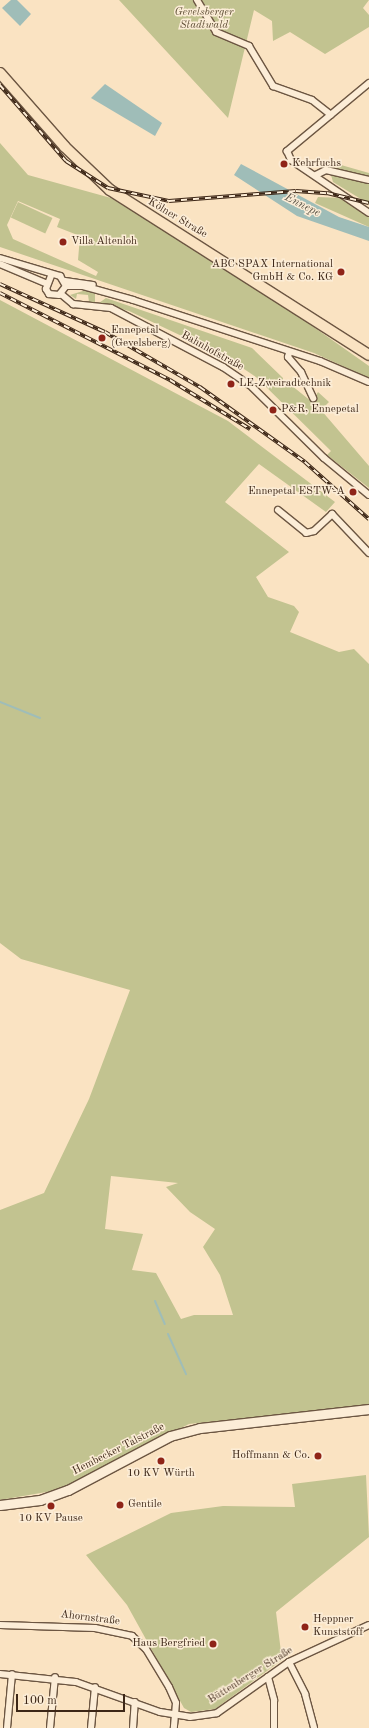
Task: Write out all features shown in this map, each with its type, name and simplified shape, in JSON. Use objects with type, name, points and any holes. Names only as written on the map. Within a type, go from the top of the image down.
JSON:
[{"type":"main road","name":"Kölner Straße","points":[[0,73],[60,142],[110,190],[369,355]]},
{"type":"street","points":[[197,0],[216,32],[249,46],[273,86],[312,100],[332,115]]},
{"type":"street","points":[[369,83],[332,115],[288,148],[291,160],[316,175],[369,213]]},
{"type":"street","points":[[316,175],[326,170],[369,180]]},
{"type":"street","name":"Bahnhofstraße","points":[[0,258],[51,276],[60,276],[65,284],[83,286],[116,295],[289,353],[339,368],[369,382]]},
{"type":"street","name":"Bahnhofstraße","points":[[0,264],[45,283],[49,294],[61,294],[73,304],[111,308],[223,367],[250,385],[324,458],[369,495]]},
{"type":"street","points":[[45,283],[51,276]]},
{"type":"street","points":[[61,294],[65,284]]},
{"type":"street","points":[[289,353],[288,357],[301,372],[313,398]]},
{"type":"street","points":[[278,510],[306,533],[314,531],[332,514],[369,553]]},
{"type":"street","name":"Hembecker Talstraße","points":[[0,1505],[40,1500],[68,1490],[170,1436],[200,1428],[369,1409]]},
{"type":"street","name":"Ahornstraße","points":[[0,1625],[95,1628],[132,1636],[146,1649],[169,1687],[176,1703],[175,1715]]},
{"type":"street","name":"Büttenberger Straße","points":[[0,1674],[55,1677],[95,1687],[175,1715],[217,1713],[289,1662],[369,1625]]},
{"type":"street","points":[[289,1662],[305,1694],[314,1728]]},
{"type":"street","points":[[7,1728],[12,1674]]},
{"type":"street","points":[[50,1728],[55,1677]]},
{"type":"street","points":[[268,1677],[274,1700],[274,1728]]},
{"type":"street","points":[[91,1728],[95,1687]]},
{"type":"street","points":[[133,1728],[136,1702]]},
{"type":"street","points":[[174,1728],[175,1715]]},
{"type":"green space","name":"Gevelsberger Stadtwald","points":[[119,0],[369,0],[363,8],[369,15],[369,27],[325,54],[290,32],[273,41],[272,21],[254,10],[228,118]]},
{"type":"green space","points":[[0,143],[28,175],[111,198],[264,292],[369,366],[369,378],[314,353],[0,247]],"holes":[[[18,201],[60,219],[57,227],[80,236],[78,260],[98,272],[96,276],[13,239],[7,225]]]},
{"type":"green space","points":[[327,161],[369,173],[369,204],[333,182]]},
{"type":"green space","points":[[318,197],[343,198],[369,217],[369,227],[315,203]]},
{"type":"green space","points":[[18,202],[52,218],[45,233],[11,217]]},
{"type":"green space","points":[[86,290],[95,294],[95,302],[89,302],[88,295],[77,294],[76,299],[70,295]]},
{"type":"green space","points":[[106,298],[252,348],[283,378],[283,383],[286,381],[312,402],[318,392],[329,402],[321,410],[369,466],[369,488],[327,455],[331,451],[256,377],[226,357],[129,311],[99,303]]},
{"type":"green space","points":[[0,300],[228,421],[335,502],[326,512],[259,464],[225,502],[289,552],[256,577],[268,597],[294,606],[299,612],[290,632],[339,652],[354,649],[369,664],[369,1405],[189,1424],[58,1490],[0,1500],[0,1210],[44,1193],[89,1099],[130,990],[21,959],[0,943]],"holes":[[[111,1176],[178,1183],[166,1187],[190,1212],[215,1229],[203,1247],[220,1275],[233,1315],[194,1315],[181,1319],[156,1273],[132,1270],[143,1234],[105,1229]]]},
{"type":"green space","points":[[366,1475],[369,1537],[276,1612],[282,1660],[215,1709],[191,1712],[184,1708],[127,1605],[86,1555],[171,1513],[223,1506],[295,1507],[292,1484]]},
{"type":"water","points":[[11,0],[17,0],[31,14],[20,26],[2,8]]},
{"type":"water","points":[[105,84],[162,123],[155,136],[91,98]]},
{"type":"water","name":"Ennepe","points":[[241,164],[339,217],[369,227],[369,241],[297,216],[234,175]]},
{"type":"waterway","points":[[0,702],[40,718]]},
{"type":"waterway","points":[[155,1301],[165,1324]]},
{"type":"waterway","points":[[168,1334],[186,1374]]},
{"type":"railway","points":[[0,85],[66,161],[108,188],[169,201],[296,191],[327,193],[369,203]]},
{"type":"railway","points":[[0,284],[105,332],[200,387],[305,462],[369,519]]},
{"type":"railway","points":[[0,293],[170,380],[250,429]]},
{"type":"place","name":"Kehrfuchs","points":[[284,164]]},
{"type":"place","name":"Villa Altenloh","points":[[63,242]]},
{"type":"place","name":"ABC SPAX International GmbH & Co. KG","points":[[341,272]]},
{"type":"place","name":"Ennepetal (Gevelsberg)","points":[[102,338]]},
{"type":"place","name":"LE-Zweiradtechnik","points":[[231,384]]},
{"type":"place","name":"P&R, Ennepetal","points":[[273,410]]},
{"type":"place","name":"Ennepetal ESTW-A","points":[[353,492]]},
{"type":"place","name":"Hoffmann & Co.","points":[[318,1456]]},
{"type":"place","name":"10 KV Würth","points":[[161,1461]]},
{"type":"place","name":"Gentile","points":[[120,1505]]},
{"type":"place","name":"10 KV Pause","points":[[51,1506]]},
{"type":"place","name":"Heppner Kunststoff","points":[[305,1627]]},
{"type":"place","name":"Haus Bergfried","points":[[213,1644]]}]
